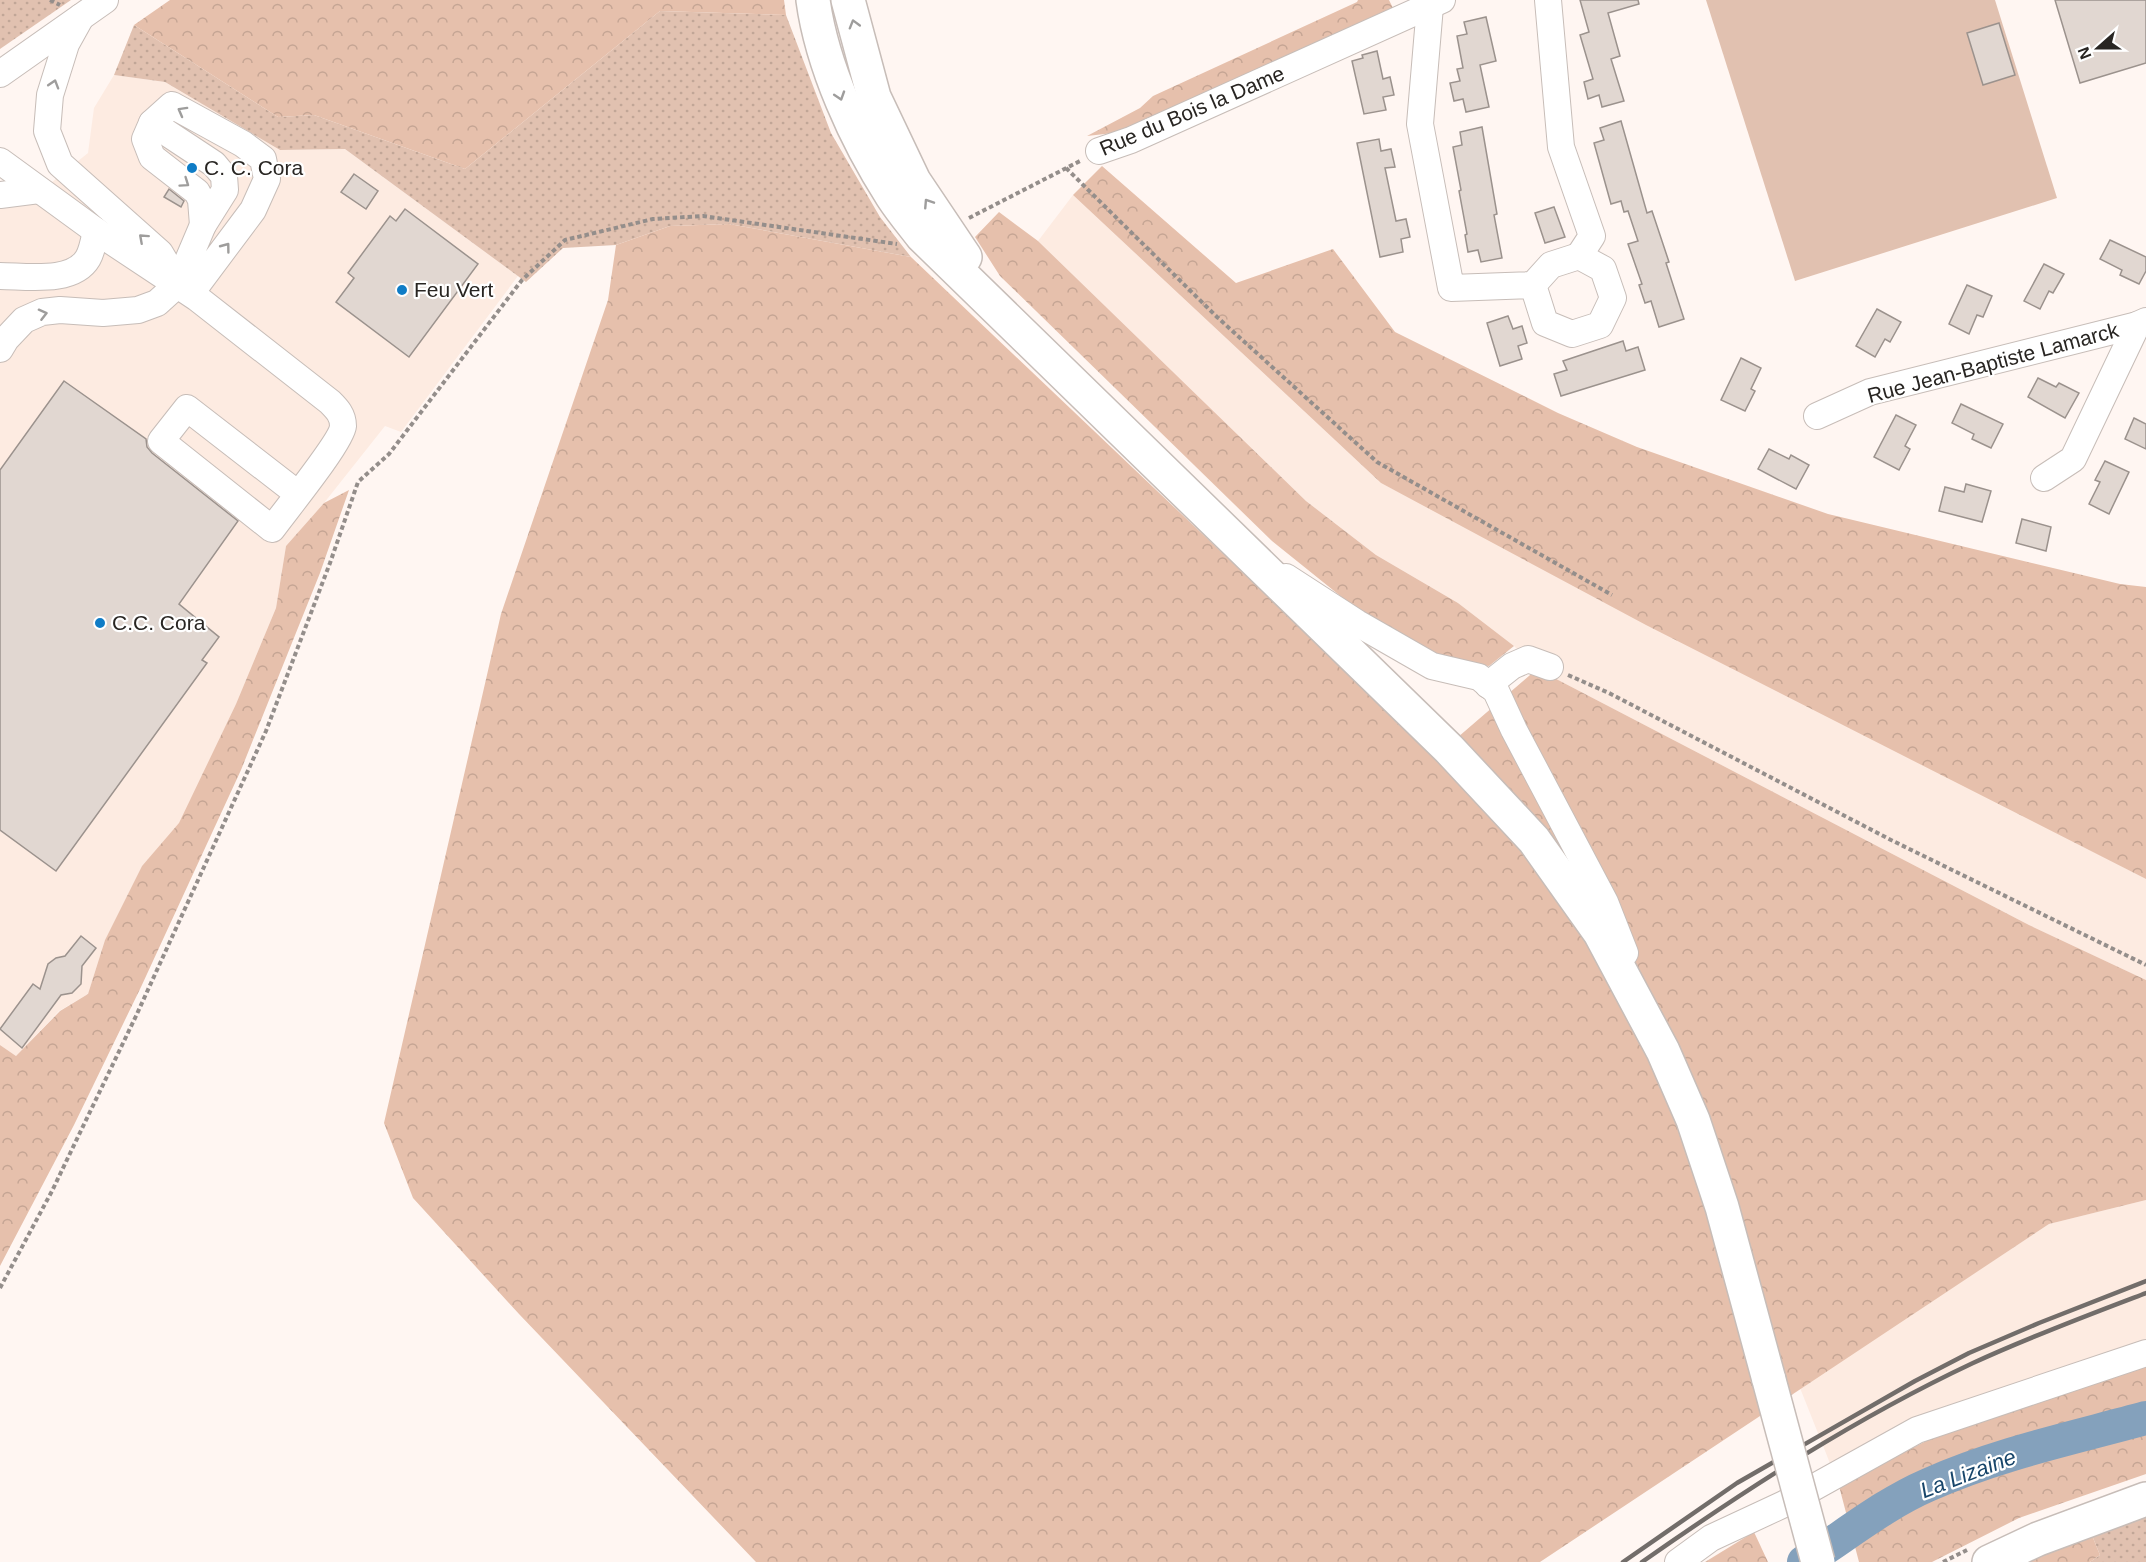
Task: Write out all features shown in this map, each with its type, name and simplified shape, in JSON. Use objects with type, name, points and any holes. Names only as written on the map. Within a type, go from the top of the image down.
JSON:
[{"type":"main road","points":[[813,0],[816,23],[845,111],[892,195],[934,233],[984,284],[1039,350],[1449,749],[1534,840],[1600,933],[1663,1051],[1693,1120],[1722,1207],[1818,1562]]},
{"type":"main road","points":[[848,0],[874,97],[914,181],[934,233]]},
{"type":"main road","points":[[1989,1562],[2038,1539],[2146,1500]]},
{"type":"street","points":[[0,74],[105,0]]},
{"type":"street","points":[[1436,3],[1420,124],[1451,288],[1533,285],[1551,265],[1579,256],[1592,236],[1561,147],[1548,0]]},
{"type":"street","name":"Rue du Bois la Dame","points":[[1099,151],[1131,140],[1436,3]]},
{"type":"street","points":[[81,17],[66,44],[50,95],[47,131],[60,164],[160,253],[184,289]]},
{"type":"street","points":[[0,350],[6,339],[24,320],[42,312],[60,310],[103,313],[138,310],[184,289],[253,210],[267,179],[263,159],[243,144],[172,105],[152,123],[214,164],[224,176],[225,190],[203,225],[184,289]]},
{"type":"street","points":[[0,161],[96,231],[184,289],[330,402],[341,413],[343,424],[341,434],[298,494],[272,529],[160,441],[187,408],[298,494]]},
{"type":"street","points":[[0,195],[39,190]]},
{"type":"street","points":[[0,276],[61,276],[77,270],[88,258],[96,231]]},
{"type":"street","points":[[1533,285],[1545,323],[1572,334],[1600,325],[1613,298],[1603,269],[1579,256]]},
{"type":"street","name":"Rue Jean-Baptiste Lamarck","points":[[1817,416],[1870,393],[2141,323]]},
{"type":"street","name":"Rue Jean-Baptiste Lamarck","points":[[2044,478],[2073,459],[2141,323]]},
{"type":"street","points":[[1251,554],[1357,623],[1432,666],[1479,677],[1496,691],[1514,730],[1605,902],[1663,1051]]},
{"type":"street","points":[[1488,685],[1512,666],[1528,659],[1550,668]]},
{"type":"street","points":[[1678,1562],[1711,1538],[1784,1504],[1917,1430],[2146,1353]]},
{"type":"path","name":"Rue du Bois la Dame","points":[[0,1288],[52,1191],[136,1016],[266,731],[330,563],[358,482],[389,454],[522,280],[565,240],[653,219],[703,216],[898,244],[934,233],[1099,151]]},
{"type":"path","points":[[1066,168],[1217,317],[1377,462],[1612,595]]},
{"type":"path","points":[[1550,668],[1609,693],[1891,840],[2146,965]]},
{"type":"shaded area","points":[[0,0],[71,0],[0,49]]},
{"type":"shaded area","points":[[1706,0],[1995,0],[2057,198],[1795,281]]},
{"type":"shaded area","points":[[660,11],[786,15],[831,133],[880,217],[911,257],[729,224],[670,226],[616,245],[563,248],[526,282],[345,149],[280,150],[165,82],[114,75],[134,25],[278,117],[314,115],[465,169]]},
{"type":"shaded area","points":[[114,75],[165,82],[280,150],[345,149],[518,276],[401,432],[385,426],[324,503],[286,546],[276,608],[236,704],[179,824],[142,866],[105,940],[88,994],[59,1011],[16,1056],[0,1045],[0,207],[25,204],[88,153],[94,108]]},
{"type":"shaded area","points":[[1073,195],[1381,483],[2146,879],[2146,980],[2029,925],[1537,669],[1514,646],[1458,603],[1376,555],[1306,501],[1038,241]]},
{"type":"shaded area","points":[[2146,1200],[2146,1364],[1839,1486],[1800,1388],[2049,1224]]},
{"type":"shaded area","points":[[2146,1516],[2146,1562],[2090,1562],[2100,1555],[2091,1533]]},
{"type":"green space","points":[[170,0],[784,0],[786,15],[660,11],[465,169],[314,115],[278,117],[134,25]]},
{"type":"green space","points":[[1358,0],[1389,0],[1394,10],[1131,131],[1087,136],[1140,108],[1153,96]]},
{"type":"green space","points":[[1102,166],[1236,283],[1333,249],[1395,332],[1558,413],[1637,447],[1828,514],[2120,584],[2146,587],[2146,879],[1646,625],[1381,483],[1073,195]]},
{"type":"green space","points":[[999,212],[1038,241],[1306,501],[1376,555],[1458,603],[1514,646],[1489,666],[1450,662],[1369,619],[1272,541],[1000,276],[975,237]]},
{"type":"green space","points":[[729,224],[911,257],[1436,756],[1537,669],[2029,925],[2146,980],[2146,1200],[2049,1224],[1540,1562],[756,1562],[519,1314],[413,1198],[384,1123],[501,614],[608,300],[616,245],[670,226]]},
{"type":"green space","points":[[349,490],[320,573],[241,770],[141,987],[74,1125],[0,1266],[0,1045],[16,1056],[60,1011],[88,994],[105,940],[142,866],[179,823],[236,704],[276,608],[286,546],[324,503]]},
{"type":"green space","points":[[2146,1364],[2146,1474],[2019,1518],[1932,1562],[1859,1562],[1839,1486],[1932,1438]]},
{"type":"green space","points":[[1754,1532],[1768,1562],[1705,1562]]},
{"type":"green space","points":[[2091,1533],[2100,1555],[2090,1562],[2022,1562]]},
{"type":"building","points":[[1580,0],[1638,0],[1639,4],[1608,13],[1620,56],[1611,59],[1624,101],[1602,107],[1599,95],[1588,99],[1584,82],[1593,79],[1580,35],[1589,32]]},
{"type":"building","points":[[2055,0],[2146,0],[2146,63],[2080,83]]},
{"type":"building","points":[[1486,17],[1496,61],[1480,65],[1489,107],[1466,112],[1463,99],[1454,101],[1450,83],[1460,81],[1457,69],[1463,68],[1457,36],[1467,34],[1464,22]]},
{"type":"building","points":[[1999,23],[2015,75],[1983,85],[1967,33]]},
{"type":"building","points":[[1377,51],[1383,79],[1390,77],[1394,95],[1383,97],[1386,110],[1364,114],[1352,61],[1363,58],[1362,55]]},
{"type":"building","points":[[1621,121],[1647,213],[1652,211],[1669,262],[1666,263],[1684,319],[1659,327],[1651,301],[1645,303],[1639,285],[1642,284],[1628,244],[1638,241],[1628,211],[1624,212],[1621,201],[1611,204],[1594,143],[1604,140],[1600,128]]},
{"type":"building","points":[[1482,127],[1502,258],[1481,262],[1478,250],[1468,252],[1459,191],[1461,190],[1453,147],[1462,145],[1460,132]]},
{"type":"building","points":[[1379,139],[1381,151],[1391,149],[1395,167],[1385,168],[1396,221],[1406,219],[1410,237],[1401,239],[1403,252],[1380,257],[1357,143]]},
{"type":"building","points":[[354,174],[378,191],[366,209],[341,192]]},
{"type":"building","points":[[169,189],[184,201],[181,207],[164,197]]},
{"type":"building","points":[[1554,207],[1565,237],[1545,243],[1535,213]]},
{"type":"building","name":"Feu Vert","points":[[405,209],[478,264],[409,357],[336,302],[354,278],[348,273],[390,216],[396,221]]},
{"type":"building","points":[[2110,240],[2146,257],[2146,271],[2139,284],[2120,275],[2122,270],[2100,259]]},
{"type":"building","points":[[2044,264],[2064,274],[2053,293],[2049,291],[2040,309],[2024,301]]},
{"type":"building","points":[[1967,285],[1992,296],[1983,317],[1977,315],[1969,334],[1949,324]]},
{"type":"building","points":[[1877,309],[1901,322],[1890,342],[1885,339],[1875,357],[1856,346]]},
{"type":"building","points":[[1508,316],[1513,329],[1522,326],[1527,343],[1518,346],[1522,359],[1500,366],[1487,323]]},
{"type":"building","points":[[1623,341],[1626,351],[1638,347],[1645,370],[1561,396],[1554,374],[1567,370],[1563,361]]},
{"type":"building","points":[[1741,358],[1761,368],[1751,389],[1755,391],[1745,411],[1721,400]]},
{"type":"building","points":[[2038,378],[2056,387],[2059,383],[2079,393],[2065,418],[2028,397]]},
{"type":"building","name":"C.C. Cora","points":[[64,381],[146,439],[147,447],[152,453],[238,521],[179,604],[219,637],[202,660],[207,663],[56,871],[0,830],[0,470]]},
{"type":"building","points":[[1961,404],[2003,424],[1991,448],[1972,439],[1974,434],[1952,423]]},
{"type":"building","points":[[1896,415],[1916,425],[1905,446],[1910,449],[1899,470],[1874,457]]},
{"type":"building","points":[[2134,418],[2146,424],[2146,449],[2125,439]]},
{"type":"building","points":[[1769,449],[1789,459],[1791,455],[1809,465],[1796,489],[1758,469]]},
{"type":"building","points":[[2105,461],[2129,472],[2109,514],[2089,504],[2100,482],[2095,480]]},
{"type":"building","points":[[1966,484],[1991,491],[1982,522],[1939,511],[1945,487],[1964,492]]},
{"type":"building","points":[[2022,519],[2051,527],[2046,551],[2016,543]]},
{"type":"building","points":[[81,936],[96,948],[82,966],[81,984],[72,993],[61,995],[22,1048],[0,1029],[33,984],[40,989],[48,964],[56,958],[65,956]]},
{"type":"waterway","name":"La Lizaine","points":[[1804,1562],[1880,1511],[1954,1474],[2008,1455],[2146,1418]]},
{"type":"railway","points":[[1623,1562],[1737,1483],[1915,1381],[1969,1353],[2146,1281]]},
{"type":"railway","points":[[1642,1562],[1803,1455],[1930,1384],[1994,1353],[2146,1293]]},
{"type":"place","name":"C. C. Cora","points":[[192,168]]},
{"type":"place","name":"Feu Vert","points":[[402,290]]},
{"type":"place","name":"C.C. Cora","points":[[100,623]]}]
